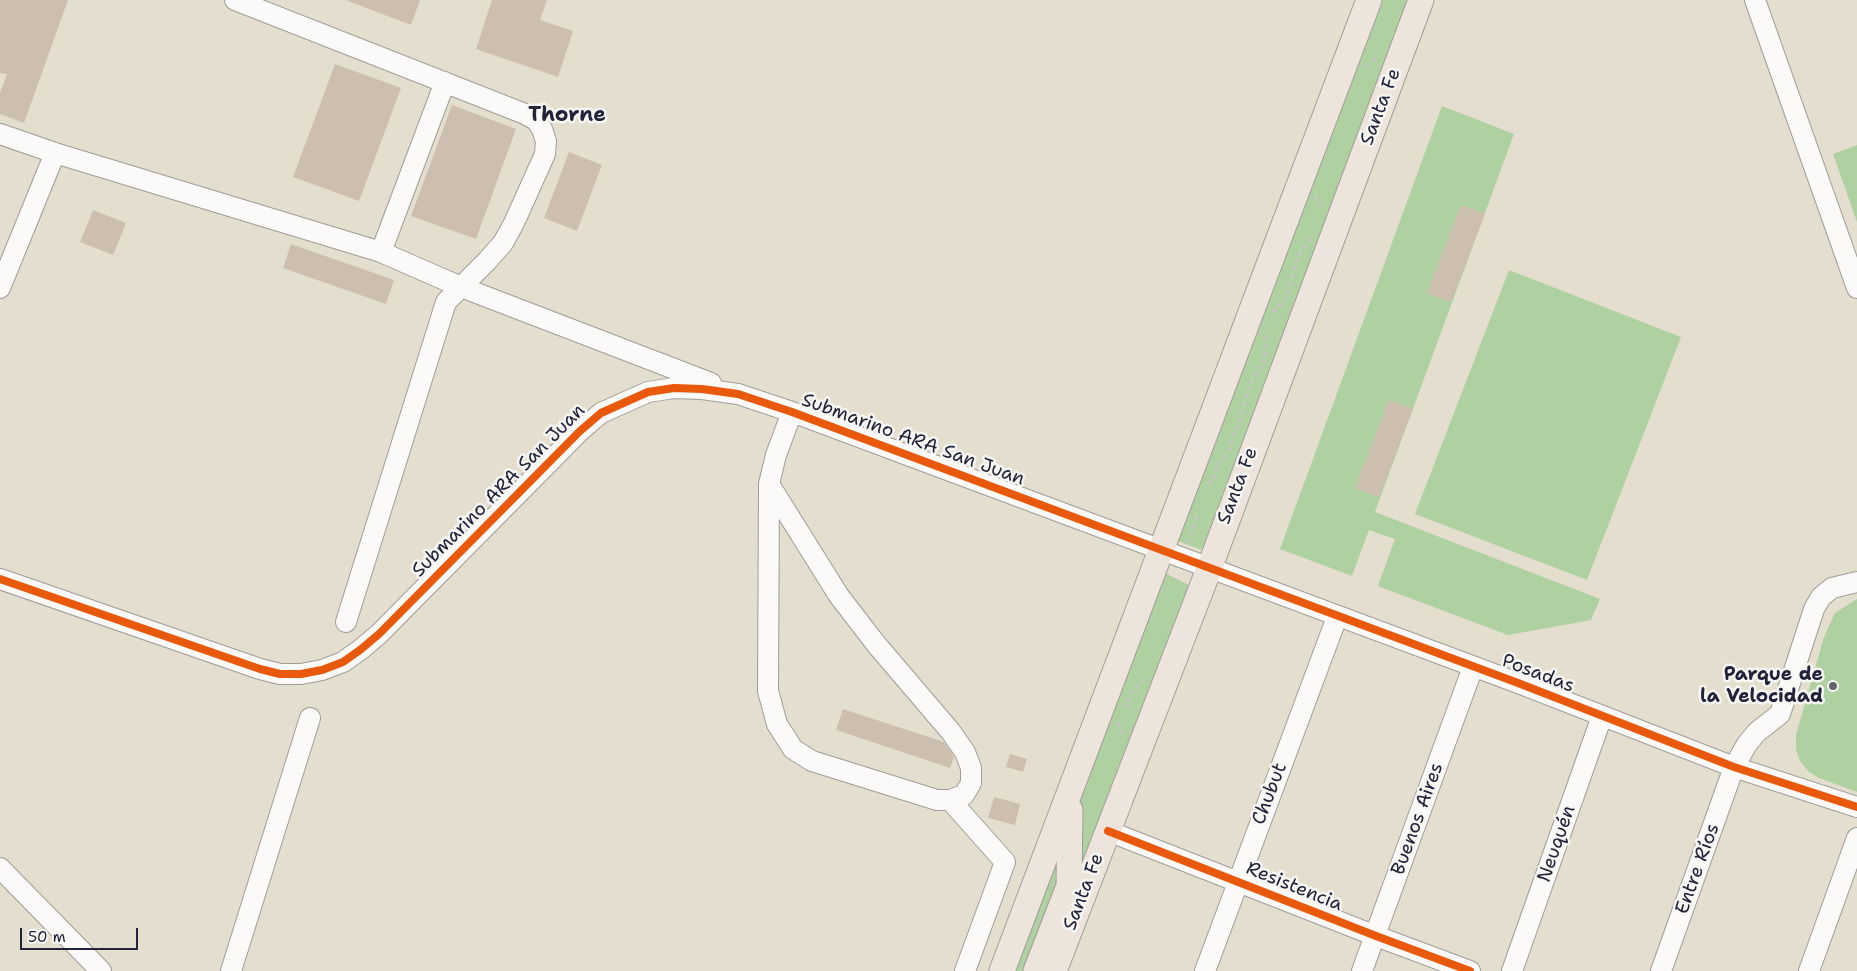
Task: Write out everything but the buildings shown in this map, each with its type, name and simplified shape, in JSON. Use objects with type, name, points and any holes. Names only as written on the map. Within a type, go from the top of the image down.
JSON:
[{"type":"main road","points":[[1002,971],[1369,0]]},
{"type":"main road","name":"Santa Fe","points":[[1054,971],[1209,569],[1215,548],[1421,0]]},
{"type":"main road","points":[[1036,971],[1069,886],[1070,792]]},
{"type":"street","points":[[234,0],[525,114],[536,120],[542,129],[546,141],[545,154],[514,223],[503,242],[488,261],[446,302],[346,622]]},
{"type":"street","points":[[1755,0],[1857,288]]},
{"type":"street","points":[[381,252],[445,82]]},
{"type":"street","points":[[0,134],[55,153],[381,252],[461,287],[738,394]]},
{"type":"street","points":[[0,288],[55,153]]},
{"type":"street","name":"Submarino ARA San Juan","points":[[0,579],[260,669],[280,674],[301,674],[322,670],[342,662],[379,634],[580,431],[601,413],[648,392],[674,388],[702,388],[738,394],[792,412],[1209,569]]},
{"type":"street","points":[[769,484],[839,596],[876,644],[951,732],[965,752],[971,768],[971,783],[964,795],[950,800],[937,800],[812,761],[793,749],[777,724],[768,691],[769,484],[776,455],[792,412]]},
{"type":"street","name":"Posadas","points":[[1209,569],[1734,767],[1857,807]]},
{"type":"street","name":"Entre Ríos","points":[[1661,971],[1734,767],[1747,744],[1757,732],[1780,714],[1814,609],[1821,598],[1832,588],[1857,570]]},
{"type":"street","points":[[1832,588],[1857,582]]},
{"type":"street","name":"Chubut","points":[[1205,971],[1337,617]]},
{"type":"street","name":"Buenos Aires","points":[[1362,971],[1473,667]]},
{"type":"street","name":"Neuquén","points":[[1512,971],[1602,716]]},
{"type":"street","points":[[231,971],[310,718]]},
{"type":"street","points":[[950,800],[1005,862],[965,971]]},
{"type":"street","name":"Resistencia","points":[[1108,831],[1470,971]]},
{"type":"street","points":[[1809,971],[1857,838]]},
{"type":"street","points":[[0,868],[101,971]]},
{"type":"path","points":[[1362,68],[1380,57]]},
{"type":"path","points":[[1315,190],[1322,212]]},
{"type":"path","points":[[1270,319],[1274,311],[1285,300],[1299,255],[1307,242],[1316,234]]},
{"type":"path","points":[[1204,490],[1216,477],[1217,465],[1228,453],[1250,384],[1266,358],[1267,327]]},
{"type":"path","points":[[1184,559],[1201,505]]},
{"type":"path","points":[[1122,711],[1137,686],[1150,674]]},
{"type":"path","points":[[1118,720],[1124,745]]},
{"type":"green space","points":[[1380,0],[1410,0],[1202,550],[1175,540]]},
{"type":"green space","points":[[1442,106],[1514,134],[1375,512],[1600,599],[1591,620],[1508,635],[1378,586],[1395,539],[1369,530],[1352,576],[1280,549]]},
{"type":"green space","points":[[1857,145],[1857,222],[1833,154]]},
{"type":"green space","points":[[1509,270],[1681,337],[1587,580],[1415,514]]},
{"type":"green space","points":[[1165,573],[1189,585],[1082,868],[1078,801]]},
{"type":"green space","name":"Parque de la Velocidad","points":[[1857,599],[1857,792],[1819,778],[1809,772],[1800,761],[1796,749],[1796,735],[1824,637],[1835,613]]},
{"type":"green space","points":[[1064,838],[1063,881],[1029,971],[1013,971]]},
{"type":"cycle path","points":[[0,579],[260,669],[280,674],[301,674],[322,670],[343,662],[379,634],[580,431],[601,413],[648,392],[674,388],[702,389],[738,394],[792,412],[1518,683],[1734,767],[1857,807]]},
{"type":"cycle path","points":[[1108,831],[1470,971]]},
{"type":"place","name":"Parque de la Velocidad","points":[[1833,686]]},
{"type":"district","name":"Thorne","points":[[567,116]]}]
